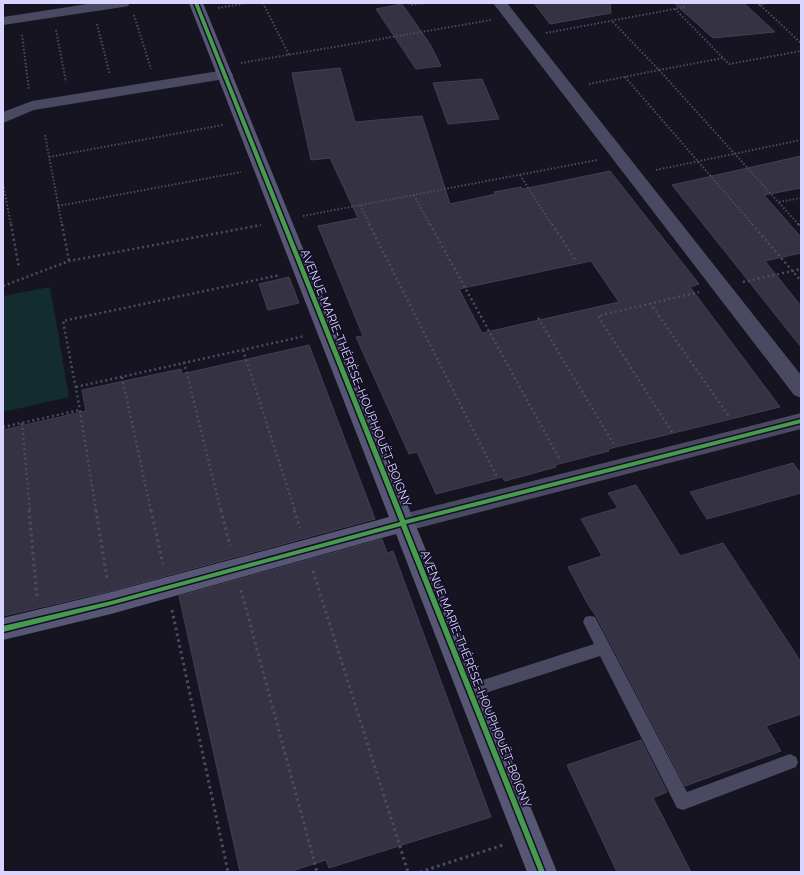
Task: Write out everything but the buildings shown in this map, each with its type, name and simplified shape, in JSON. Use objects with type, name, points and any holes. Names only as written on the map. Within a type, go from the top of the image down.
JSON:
[{"type":"street","points":[[500,3],[801,390]]},
{"type":"street","points":[[3,21],[93,8],[128,7]]},
{"type":"street","name":"AVENUE MARIE-THÉRÈSE-HOUPHOUËT-BOIGNY","points":[[198,7],[542,872]]},
{"type":"street","points":[[3,118],[19,110],[32,106],[156,85],[223,70]]},
{"type":"street","points":[[3,629],[39,619],[111,603],[403,523],[801,421]]},
{"type":"lane","points":[[590,622],[683,802],[790,762]]},
{"type":"lane","points":[[470,691],[603,648]]},
{"type":"path","points":[[198,7],[247,3]]},
{"type":"path","points":[[263,3],[289,54]]},
{"type":"path","points":[[409,3],[410,5],[425,3]]},
{"type":"path","points":[[526,36],[685,7],[681,3]]},
{"type":"path","points":[[759,4],[768,3]]},
{"type":"path","points":[[759,4],[801,43]]},
{"type":"path","points":[[128,7],[156,85]]},
{"type":"path","points":[[93,8],[114,92]]},
{"type":"path","points":[[674,9],[729,64],[801,50]]},
{"type":"path","points":[[53,14],[70,100]]},
{"type":"path","points":[[223,70],[289,54],[511,17]]},
{"type":"path","points":[[19,19],[32,106]]},
{"type":"path","points":[[612,21],[659,70],[801,227]]},
{"type":"path","points":[[567,89],[724,58]]},
{"type":"path","points":[[626,77],[801,281]]},
{"type":"path","points":[[49,157],[243,122]]},
{"type":"path","points":[[44,135],[69,262]]},
{"type":"path","points":[[634,175],[734,152],[801,140]]},
{"type":"path","points":[[3,286],[69,262],[619,156]]},
{"type":"path","points":[[58,206],[262,168]]},
{"type":"path","points":[[520,175],[576,260]]},
{"type":"path","points":[[3,184],[19,268]]},
{"type":"path","points":[[414,195],[571,480]]},
{"type":"path","points":[[778,202],[801,198]]},
{"type":"path","points":[[360,205],[507,497]]},
{"type":"path","points":[[111,603],[80,410],[63,321],[302,270]]},
{"type":"path","points":[[650,303],[743,436]]},
{"type":"path","points":[[598,316],[685,451]]},
{"type":"path","points":[[538,318],[626,466]]},
{"type":"path","points":[[76,387],[184,362],[327,332]]},
{"type":"path","points":[[243,350],[408,872]]},
{"type":"path","points":[[184,362],[235,569],[317,872]]},
{"type":"path","points":[[122,377],[228,872]]},
{"type":"path","points":[[3,427],[80,410]]},
{"type":"path","points":[[22,423],[39,619]]},
{"type":"path","points":[[420,872],[528,837]]},
{"type":"green space","points":[[50,287],[69,397],[3,412],[3,296]]},
{"type":"cycle path","points":[[196,3],[542,872]]},
{"type":"cycle path","points":[[3,629],[111,603],[403,523],[801,421]]}]
